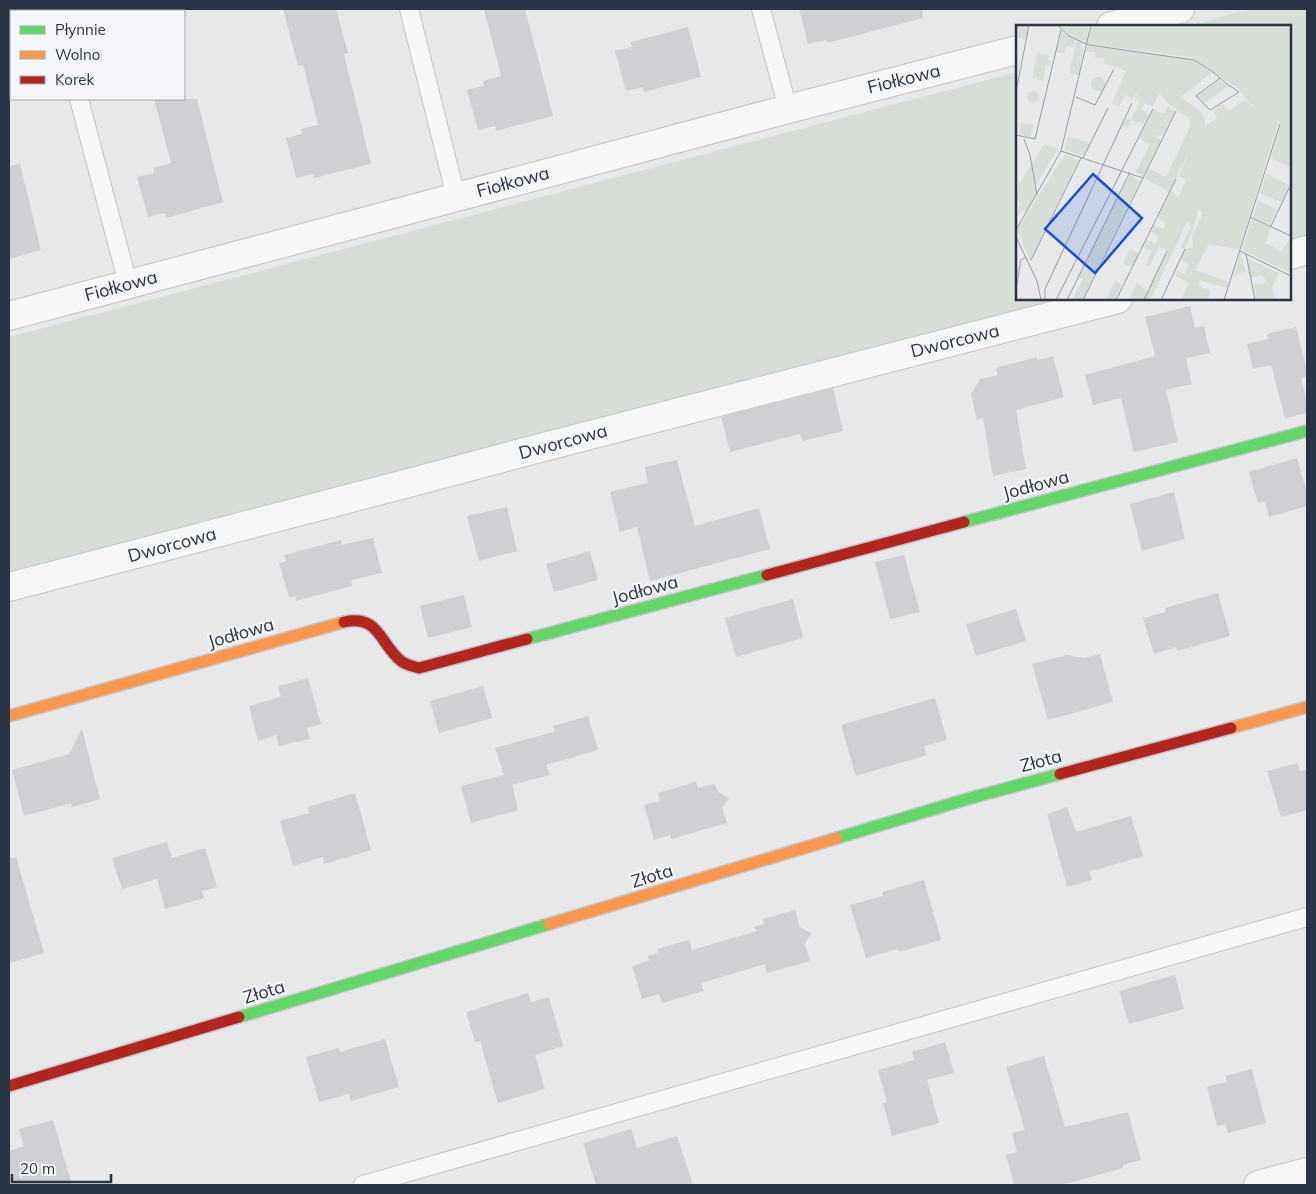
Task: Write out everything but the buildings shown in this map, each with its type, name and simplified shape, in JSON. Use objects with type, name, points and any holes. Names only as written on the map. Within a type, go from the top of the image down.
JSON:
[{"type":"street","points":[[1115,25],[1180,9]]},
{"type":"street","name":"Fiołkowa","points":[[9,316],[1016,50]]},
{"type":"street","points":[[1291,255],[1307,250]]},
{"type":"street","name":"Dworcowa","points":[[9,587],[1114,300]]},
{"type":"street","name":"Jodłowa","points":[[9,716],[347,621],[357,620],[370,626],[379,633],[401,661],[406,665],[420,668],[1307,431]]},
{"type":"street","name":"Złota","points":[[9,1086],[974,797],[1307,707]]},
{"type":"street","points":[[1258,1185],[1307,1172]]},
{"type":"lane","points":[[409,9],[456,197]]},
{"type":"lane","points":[[761,9],[788,109]]},
{"type":"lane","points":[[79,100],[128,284]]},
{"type":"lane","points":[[363,1185],[1307,917]]},
{"type":"shaded area","points":[[1251,9],[1307,9],[1307,244],[1291,248],[1291,25],[1192,25]]},
{"type":"shaded area","points":[[1016,72],[1016,300],[1089,300],[9,574],[9,337]]},
{"type":"traffic: fast","points":[[964,522],[1307,431]]},
{"type":"traffic: fast","points":[[527,639],[767,575]]},
{"type":"traffic: fast","points":[[837,838],[974,797],[1060,774]]},
{"type":"traffic: fast","points":[[239,1017],[549,924]]},
{"type":"traffic: slow","points":[[9,716],[344,622]]},
{"type":"traffic: slow","points":[[1231,728],[1307,707]]},
{"type":"traffic: slow","points":[[549,924],[837,838]]},
{"type":"traffic: jam","points":[[767,575],[964,522]]},
{"type":"traffic: jam","points":[[344,622],[365,622],[372,626],[401,661],[419,668],[527,639]]},
{"type":"traffic: jam","points":[[1060,774],[1231,728]]},
{"type":"traffic: jam","points":[[9,1086],[239,1017]]}]
